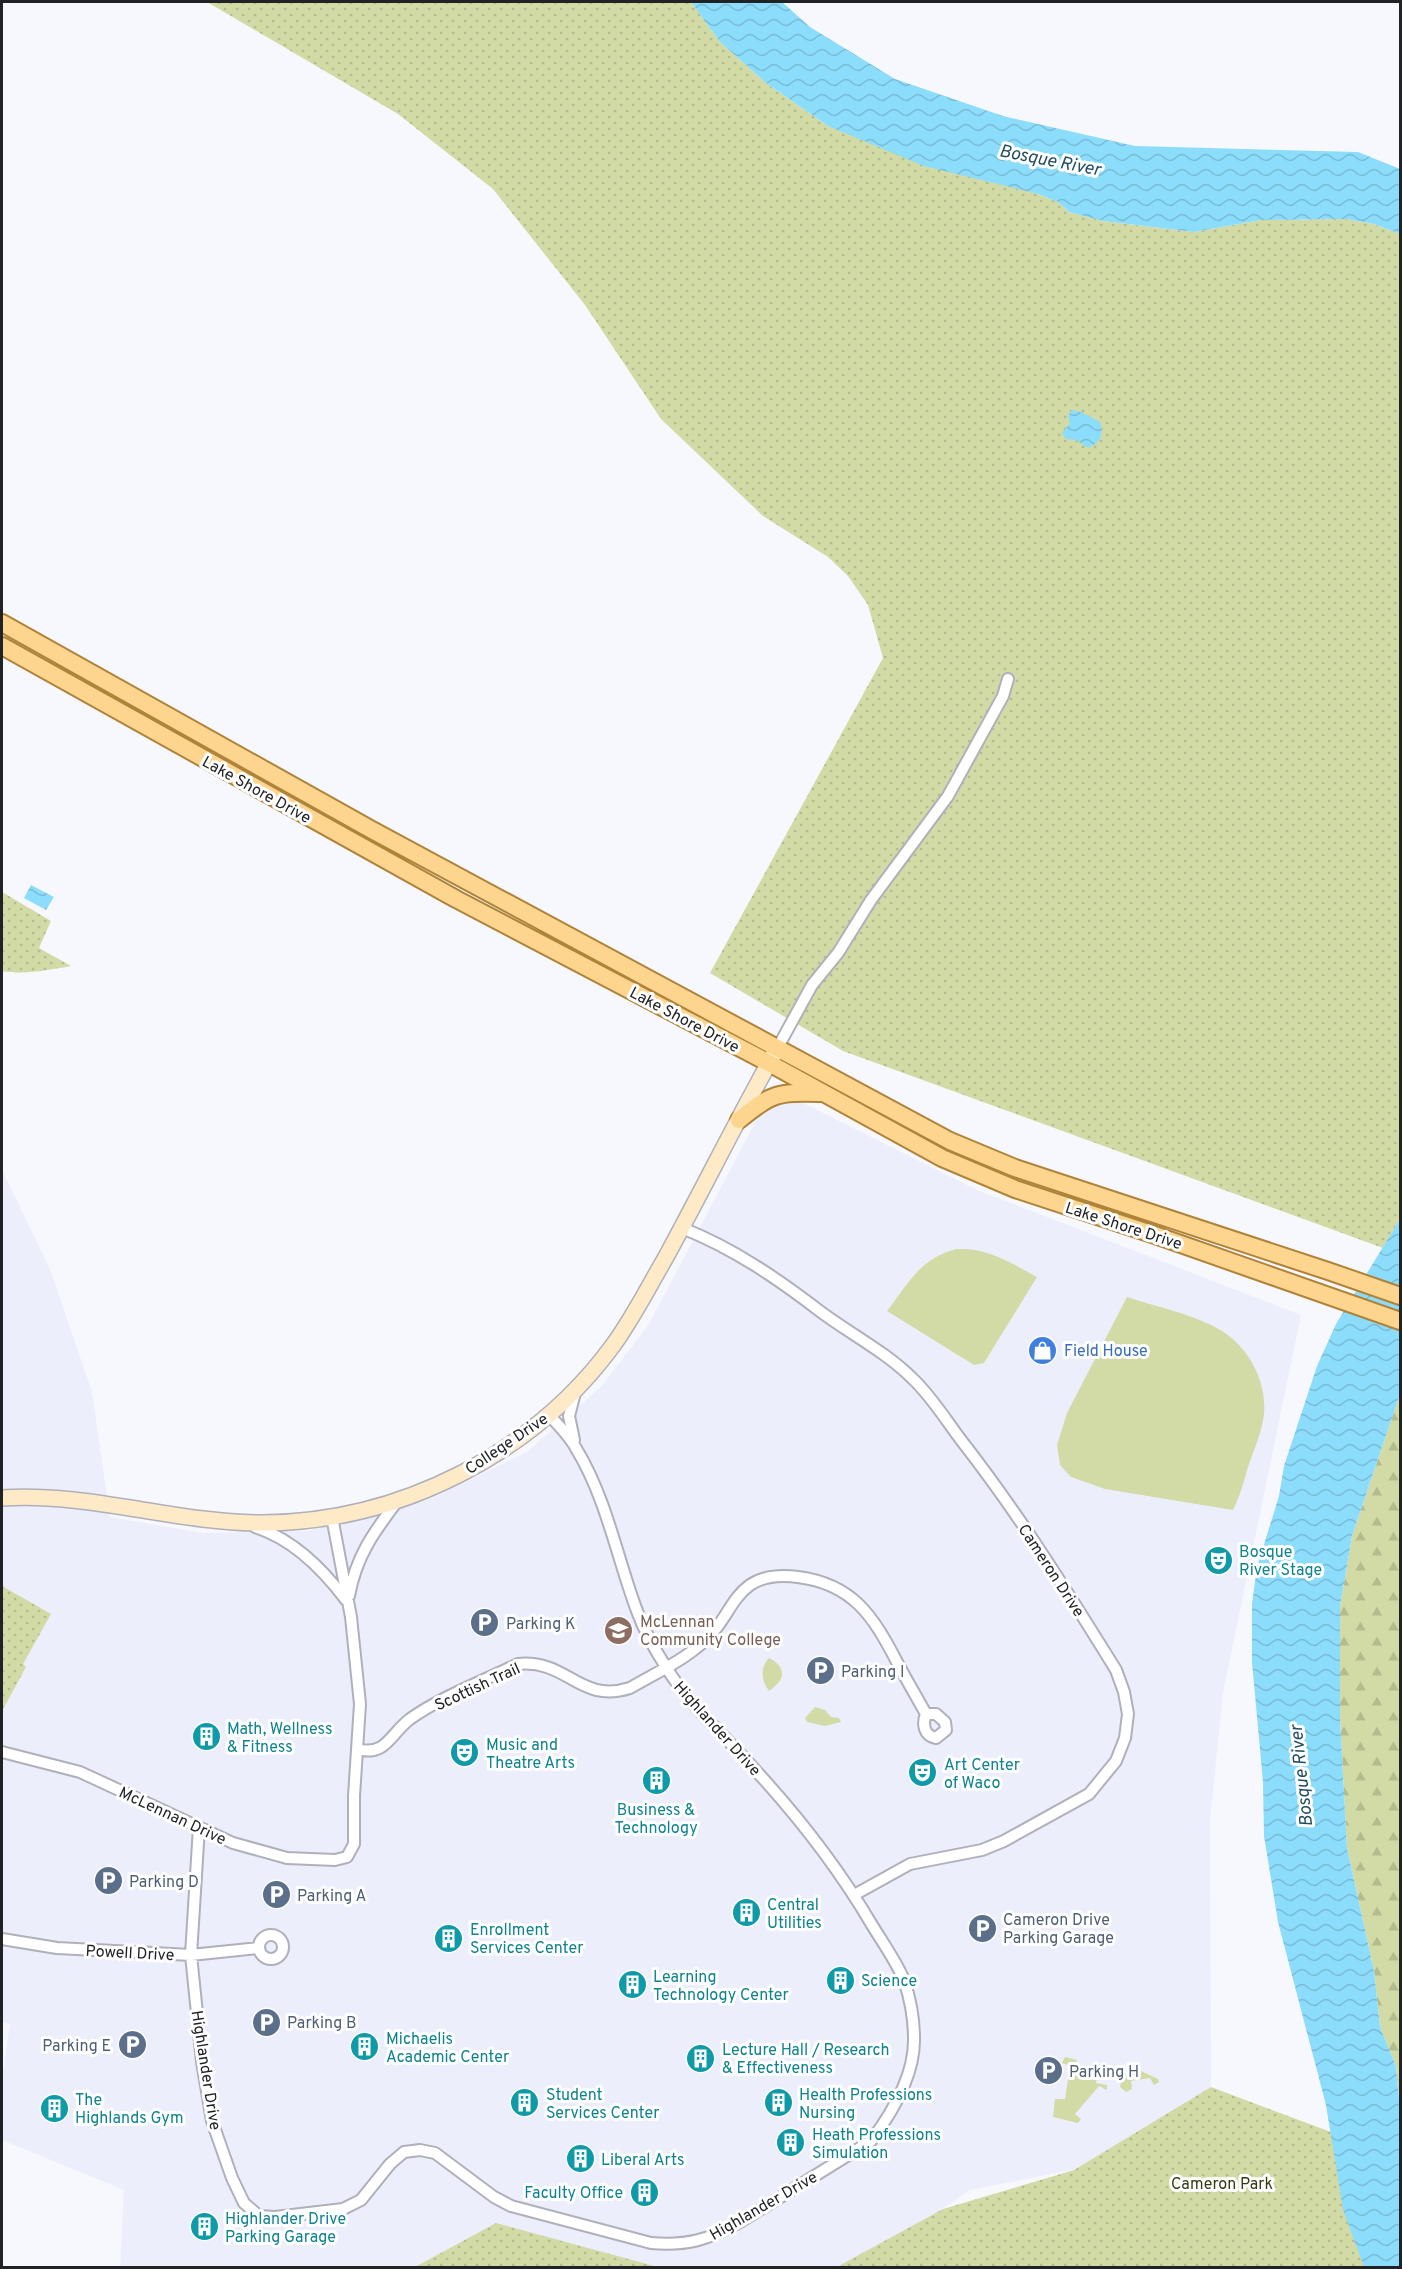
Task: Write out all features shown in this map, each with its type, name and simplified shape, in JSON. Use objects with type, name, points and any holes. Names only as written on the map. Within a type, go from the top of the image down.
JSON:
[{"type":"main road","name":"Lake Shore Drive","points":[[2,623],[372,830],[778,1047],[920,1126],[1015,1168],[1401,1296]]},
{"type":"main road","name":"Lake Shore Drive","points":[[2,646],[456,898],[769,1063],[942,1158],[989,1179],[1401,1322]]},
{"type":"main road","points":[[739,1120],[766,1099],[775,1095],[822,1093]]},
{"type":"street","points":[[778,1047],[812,986],[838,953],[871,900],[948,796],[1003,696],[1008,679]]},
{"type":"street","name":"College Drive","points":[[2,1498],[53,1498],[239,1522],[301,1521],[398,1500],[434,1487],[489,1458],[549,1415],[576,1388],[631,1320],[778,1047]]},
{"type":"street","name":"Cameron Drive","points":[[682,1228],[711,1239],[785,1285],[826,1316],[892,1360],[916,1381],[982,1467],[1039,1547],[1116,1670],[1124,1692],[1128,1714],[1125,1738],[1116,1761],[1089,1794],[1004,1841],[982,1850],[910,1864],[854,1894]]},
{"type":"street","name":"Highlander Drive","points":[[199,1827],[191,1955],[202,2062],[212,2121],[232,2178],[244,2204],[259,2216],[275,2217],[343,2209],[361,2200],[390,2164],[404,2152],[420,2150],[435,2153],[494,2197],[511,2206],[651,2243],[674,2245],[693,2243],[719,2234],[871,2141],[897,2099],[910,2065],[914,2040],[912,2013],[904,1980],[839,1871],[789,1805],[691,1700],[666,1667],[636,1611],[598,1492],[571,1431],[569,1416],[576,1388]]},
{"type":"street","name":"Highlander Drive","points":[[549,1415],[564,1430],[577,1449]]},
{"type":"street","points":[[348,1602],[352,1577],[362,1552],[398,1500]]},
{"type":"street","points":[[332,1516],[348,1602],[360,1704],[357,1749]]},
{"type":"street","points":[[239,1522],[271,1532],[294,1546],[332,1581],[348,1602]]},
{"type":"street","name":"Scottish Trail","points":[[357,1749],[365,1751],[382,1748],[410,1719],[518,1664],[530,1662],[562,1671],[575,1682],[601,1692],[617,1692],[630,1688],[696,1648],[713,1632],[748,1586],[759,1580],[775,1576],[813,1579],[847,1593],[862,1606],[886,1642],[926,1714]]},
{"type":"street","name":"McLennan Drive","points":[[2,1752],[80,1772],[234,1844],[287,1858],[335,1860],[347,1857],[354,1844],[357,1749]]},
{"type":"street","name":"Powell Drive","points":[[2,1939],[57,1948],[191,1955],[260,1948]]},
{"type":"shaded area","name":"McLennan Community College","points":[[791,1099],[977,1190],[1301,1315],[1223,1693],[1210,1820],[1211,2087],[1088,2167],[970,2190],[890,2245],[842,2267],[120,2267],[124,2190],[2,2140],[2,2079],[10,2024],[2,2022],[2,1170],[50,1269],[92,1392],[110,1517],[203,1533],[307,1531],[435,1497],[527,1452],[601,1387],[649,1324],[759,1115],[768,1105]]},
{"type":"green space","points":[[207,2],[691,2],[720,42],[766,83],[828,126],[1038,194],[1058,202],[1069,212],[1103,221],[1194,232],[1261,220],[1346,219],[1374,224],[1400,234],[1400,1219],[1383,1248],[843,1051],[710,973],[883,658],[868,605],[848,576],[828,557],[763,516],[661,419],[585,305],[493,189],[398,114]]},
{"type":"green space","points":[[2,892],[51,921],[39,948],[71,966],[28,972],[2,971]]},
{"type":"green space","points":[[957,1249],[989,1253],[1037,1277],[984,1363],[974,1365],[887,1311],[916,1273],[925,1265],[934,1258]]},
{"type":"green space","points":[[1127,1297],[1188,1315],[1222,1331],[1232,1338],[1248,1356],[1254,1367],[1262,1390],[1264,1414],[1260,1434],[1233,1510],[1105,1489],[1071,1477],[1060,1465],[1057,1445],[1067,1413]]},
{"type":"green space","points":[[1400,1394],[1400,2110],[1396,2066],[1380,2027],[1374,1971],[1347,1848],[1340,1719],[1340,1606],[1352,1536]]},
{"type":"green space","points":[[2,1586],[51,1614],[23,1664],[26,1667],[2,1711]]},
{"type":"green space","points":[[769,1658],[779,1666],[782,1674],[778,1683],[769,1691],[764,1683],[763,1674],[764,1666]]},
{"type":"green space","points":[[815,1707],[825,1710],[831,1717],[839,1718],[841,1722],[825,1726],[807,1722],[805,1718]]},
{"type":"green space","points":[[1065,2057],[1077,2060],[1076,2067],[1096,2071],[1098,2064],[1110,2068],[1109,2073],[1098,2072],[1096,2083],[1107,2085],[1107,2090],[1099,2086],[1075,2114],[1081,2119],[1078,2123],[1053,2117],[1055,2099],[1065,2099],[1070,2066],[1062,2063]]},
{"type":"green space","points":[[1123,2069],[1126,2070],[1127,2078],[1141,2076],[1141,2071],[1158,2079],[1159,2082],[1154,2085],[1150,2078],[1131,2081],[1132,2089],[1126,2092],[1120,2087]]},
{"type":"green space","name":"Cameron Park","points":[[1211,2087],[1331,2132],[1372,2267],[835,2268],[943,2209],[1074,2170]]},
{"type":"green space","points":[[496,2223],[658,2267],[415,2267]]},
{"type":"water","name":"Bosque River","points":[[691,2],[782,2],[810,27],[895,79],[1003,116],[1135,146],[1358,152],[1400,169],[1400,234],[1374,224],[1346,219],[1261,220],[1194,232],[1103,221],[1069,212],[1058,202],[1038,194],[924,166],[828,126],[766,83],[720,42]]},
{"type":"water","points":[[1072,410],[1100,422],[1102,431],[1096,444],[1088,448],[1076,440],[1066,439],[1062,433],[1070,423],[1068,416]]},
{"type":"water","points":[[31,885],[54,897],[46,910],[24,898]]},
{"type":"water","name":"Bosque River","points":[[1400,1219],[1400,1394],[1352,1536],[1340,1606],[1340,1719],[1347,1848],[1374,1971],[1380,2027],[1396,2066],[1400,2110],[1400,2267],[1364,2267],[1343,2210],[1326,2105],[1278,1922],[1264,1836],[1263,1782],[1252,1662],[1252,1604],[1257,1567],[1279,1496],[1284,1466],[1317,1366],[1336,1324]]},
{"type":"place","name":"Field House","points":[[1043,1350]]},
{"type":"place","name":"Bosque River Stage","points":[[1218,1560]]},
{"type":"place","name":"Parking K","points":[[485,1623]]},
{"type":"place","name":"McLennan Community College","points":[[619,1630]]},
{"type":"place","name":"Parking I","points":[[820,1671]]},
{"type":"place","name":"Math, Wellness & Fitness","points":[[206,1737]]},
{"type":"place","name":"Music and Theatre Arts","points":[[465,1753]]},
{"type":"place","name":"Art Center of Waco","points":[[923,1773]]},
{"type":"place","name":"Business & Technology","points":[[656,1781]]},
{"type":"place","name":"Parking D","points":[[108,1881]]},
{"type":"place","name":"Parking A","points":[[276,1895]]},
{"type":"place","name":"Central Utilities","points":[[746,1913]]},
{"type":"place","name":"Cameron Drive Parking Garage","points":[[982,1928]]},
{"type":"place","name":"Enrollment Services Center","points":[[449,1938]]},
{"type":"place","name":"Science","points":[[840,1980]]},
{"type":"place","name":"Learning Technology Center","points":[[632,1985]]},
{"type":"place","name":"Parking B","points":[[266,2022]]},
{"type":"place","name":"Parking E","points":[[132,2045]]},
{"type":"place","name":"Michaelis Academic Center","points":[[365,2047]]},
{"type":"place","name":"Lecture Hall / Research & Effectiveness","points":[[701,2058]]},
{"type":"place","name":"Parking H","points":[[1048,2071]]},
{"type":"place","name":"Student Services Center","points":[[525,2103]]},
{"type":"place","name":"Health Professions Nursing","points":[[778,2103]]},
{"type":"place","name":"The Highlands Gym","points":[[54,2108]]},
{"type":"place","name":"Heath Professions Simulation","points":[[791,2143]]},
{"type":"place","name":"Liberal Arts","points":[[580,2159]]},
{"type":"place","name":"Faculty Office","points":[[644,2192]]},
{"type":"place","name":"Highlander Drive Parking Garage","points":[[204,2227]]}]
